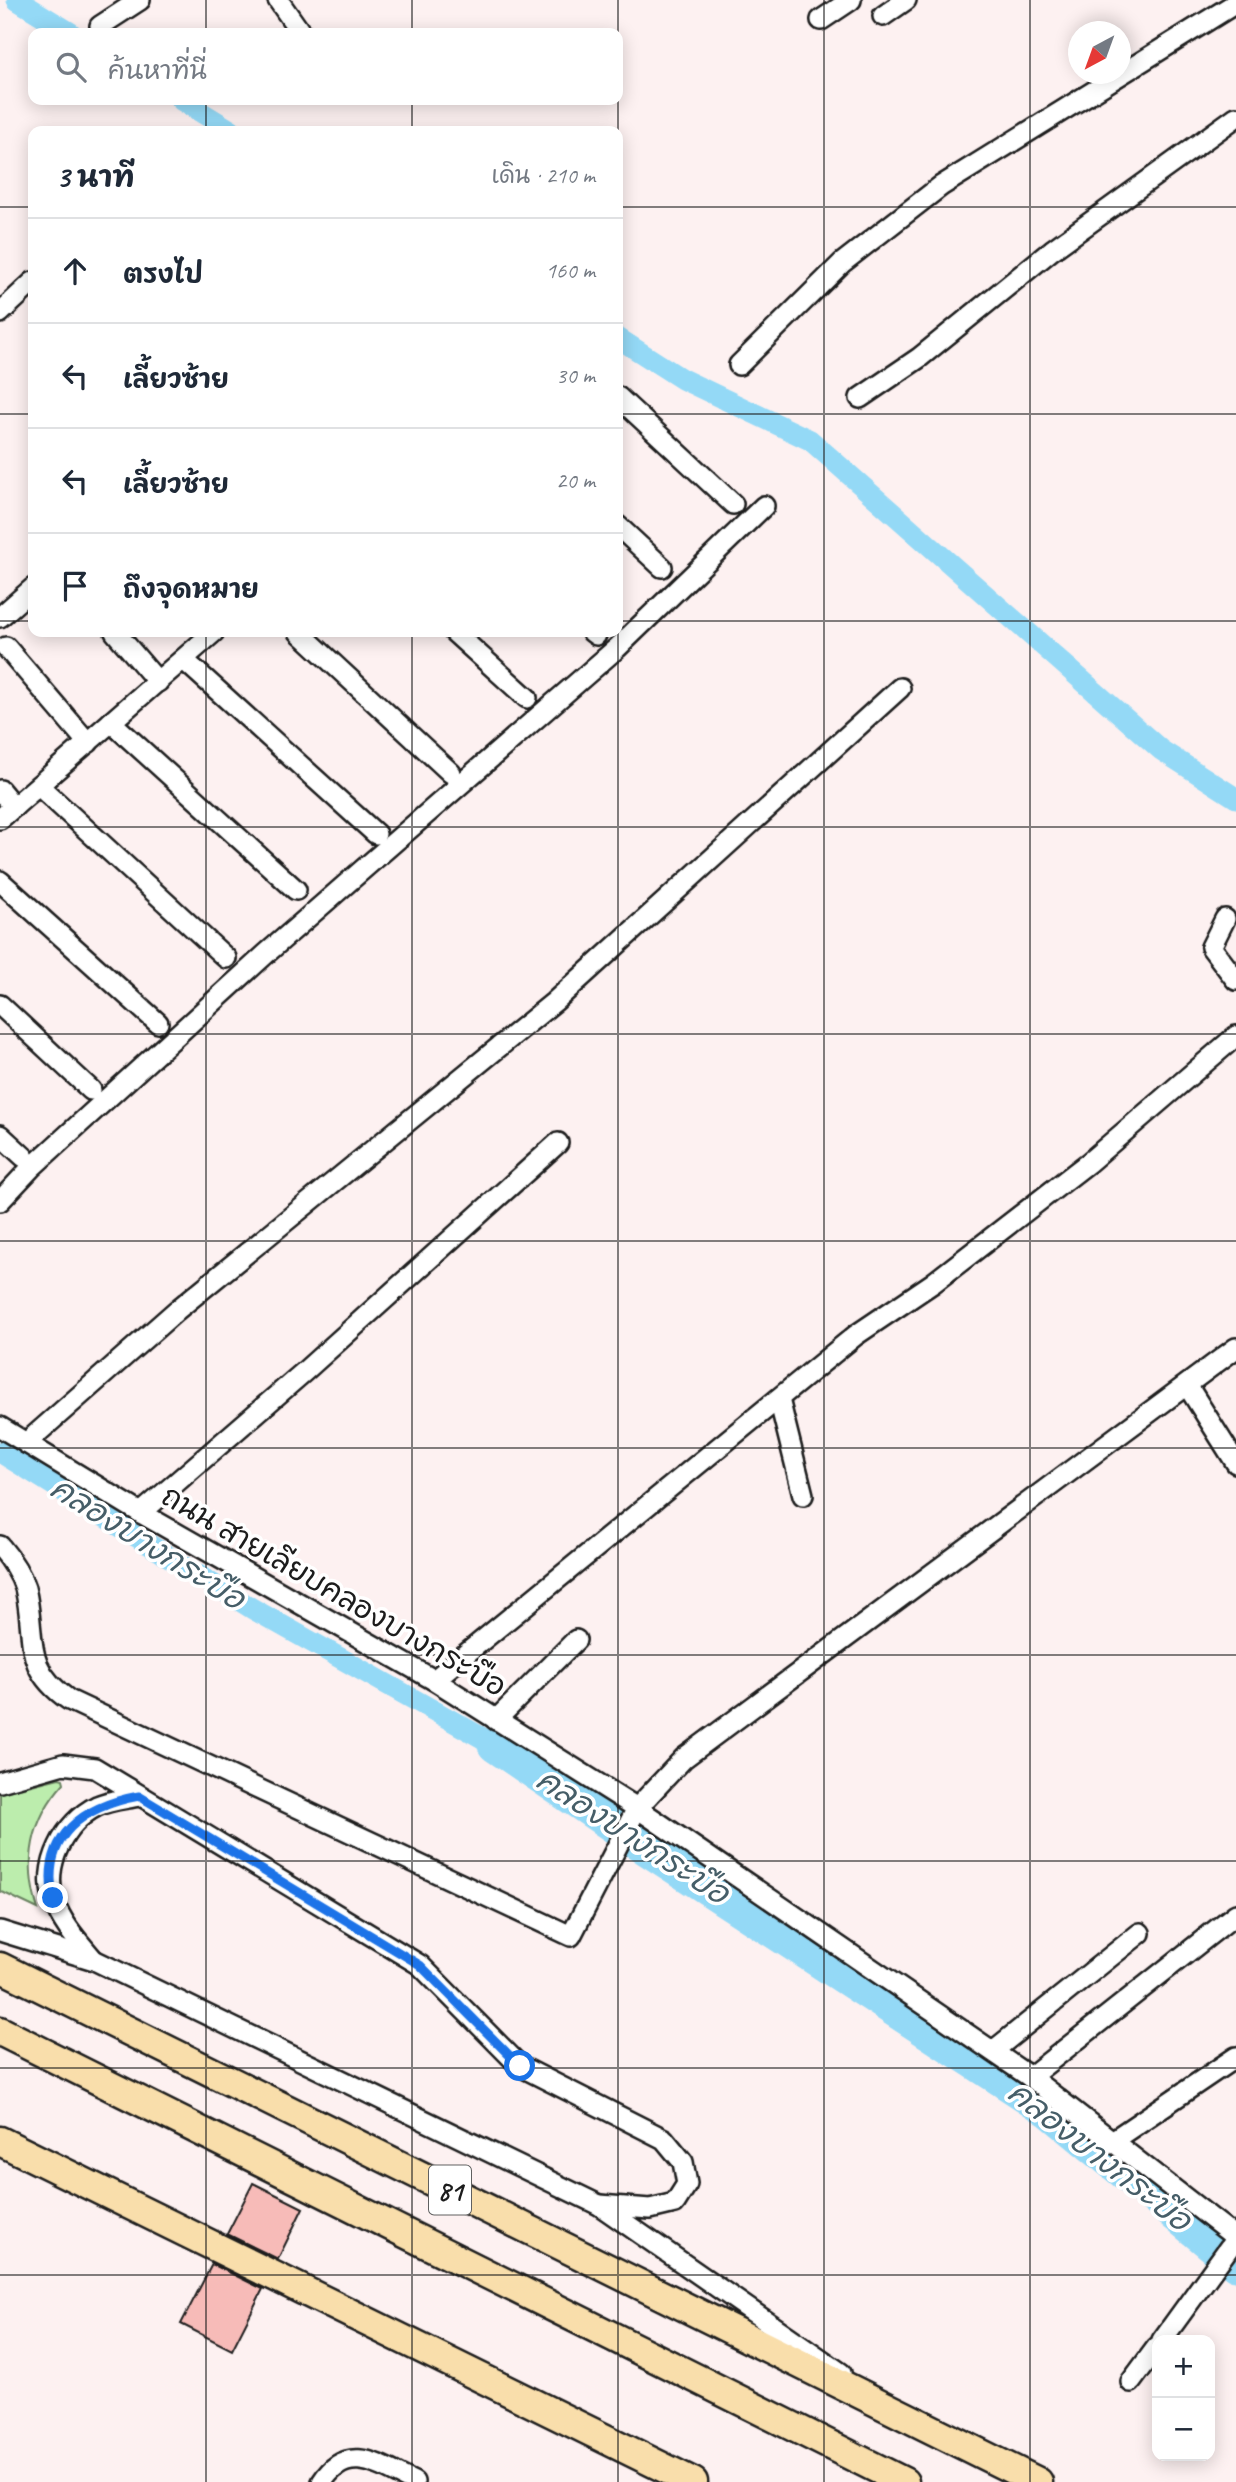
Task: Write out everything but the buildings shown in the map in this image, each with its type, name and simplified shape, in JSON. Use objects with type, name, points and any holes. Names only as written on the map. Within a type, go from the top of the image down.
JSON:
[{"type":"highway","name":"81","points":[[0,1967],[1038,2482]]},
{"type":"highway","name":"81","points":[[0,2031],[904,2482]]},
{"type":"highway","points":[[0,2141],[693,2482]]},
{"type":"street","points":[[100,26],[140,0]]},
{"type":"street","points":[[278,0],[298,28]]},
{"type":"street","points":[[821,20],[852,0]]},
{"type":"street","points":[[883,16],[906,0]]},
{"type":"street","points":[[740,365],[842,263],[941,186],[1236,3]]},
{"type":"street","points":[[860,398],[919,358],[1052,250],[1236,117]]},
{"type":"street","points":[[0,313],[28,287]]},
{"type":"street","points":[[623,402],[733,504]]},
{"type":"street","points":[[0,1201],[31,1168],[267,953],[617,648],[764,506]]},
{"type":"street","points":[[623,531],[662,567]]},
{"type":"street","points":[[0,617],[28,592]]},
{"type":"street","points":[[119,637],[158,682]]},
{"type":"street","points":[[0,790],[7,813],[209,637]]},
{"type":"street","points":[[304,637],[451,773]]},
{"type":"street","points":[[460,637],[527,698]]},
{"type":"street","points":[[6,647],[88,743]]},
{"type":"street","points":[[184,660],[376,834]]},
{"type":"street","points":[[26,1443],[177,1310],[554,1002],[900,688]]},
{"type":"street","points":[[111,722],[296,890]]},
{"type":"street","points":[[39,786],[226,958]]},
{"type":"street","points":[[0,881],[158,1023]]},
{"type":"street","points":[[1225,919],[1211,947],[1236,980]]},
{"type":"street","points":[[0,1005],[91,1090]]},
{"type":"street","points":[[434,1680],[856,1335],[975,1252],[1088,1163],[1236,1036]]},
{"type":"street","points":[[0,1135],[24,1157]]},
{"type":"street","points":[[141,1513],[305,1371],[558,1143]]},
{"type":"street","points":[[0,1546],[19,1574],[25,1590],[31,1652],[36,1665],[43,1678],[61,1695],[571,1936],[636,1808],[684,1758],[1236,1348]]},
{"type":"street","points":[[1186,1385],[1236,1464]]},
{"type":"street","points":[[779,1399],[803,1495]]},
{"type":"street","name":"ถนน สายเลียบคลองบางกระบือ","points":[[0,1427],[141,1513],[434,1680],[636,1808],[1030,2077],[1232,2231]]},
{"type":"street","points":[[496,1720],[576,1640]]},
{"type":"street","points":[[0,1782],[63,1764],[83,1764],[420,1965],[520,2066],[652,2130],[672,2147],[686,2169],[685,2192],[667,2206],[650,2209],[599,2205]]},
{"type":"street","points":[[94,1959],[72,1934],[57,1909],[50,1884],[54,1857],[67,1832],[86,1813],[110,1801],[139,1796]]},
{"type":"street","points":[[1030,2077],[1236,1914]]},
{"type":"street","points":[[0,1931],[94,1959],[599,2205],[900,2413]]},
{"type":"street","points":[[993,2052],[1140,1933]]},
{"type":"street","points":[[1112,2141],[1236,2057]]},
{"type":"street","points":[[1166,2335],[1211,2274],[1232,2231]]},
{"type":"street","points":[[1131,2382],[1152,2354]]},
{"type":"street","points":[[322,2482],[336,2465],[348,2459],[373,2462],[414,2482]]},
{"type":"green space","points":[[63,1779],[64,1783],[44,1811],[33,1842],[31,1875],[38,1909],[0,1891],[0,1793]]},
{"type":"waterway","points":[[17,0],[63,28]]},
{"type":"waterway","points":[[189,105],[224,126]]},
{"type":"waterway","points":[[623,341],[682,379],[810,440],[1161,750],[1236,798]]},
{"type":"waterway","name":"คลองบางกระบือ","points":[[0,1452],[253,1609],[495,1745]]},
{"type":"waterway","name":"คลองบางกระบือ","points":[[495,1745],[648,1849],[1049,2110],[1236,2264]]},
{"type":"route","points":[[53,1898],[51,1870],[59,1844],[67,1832],[97,1806],[139,1796],[420,1965],[520,2066]]}]
